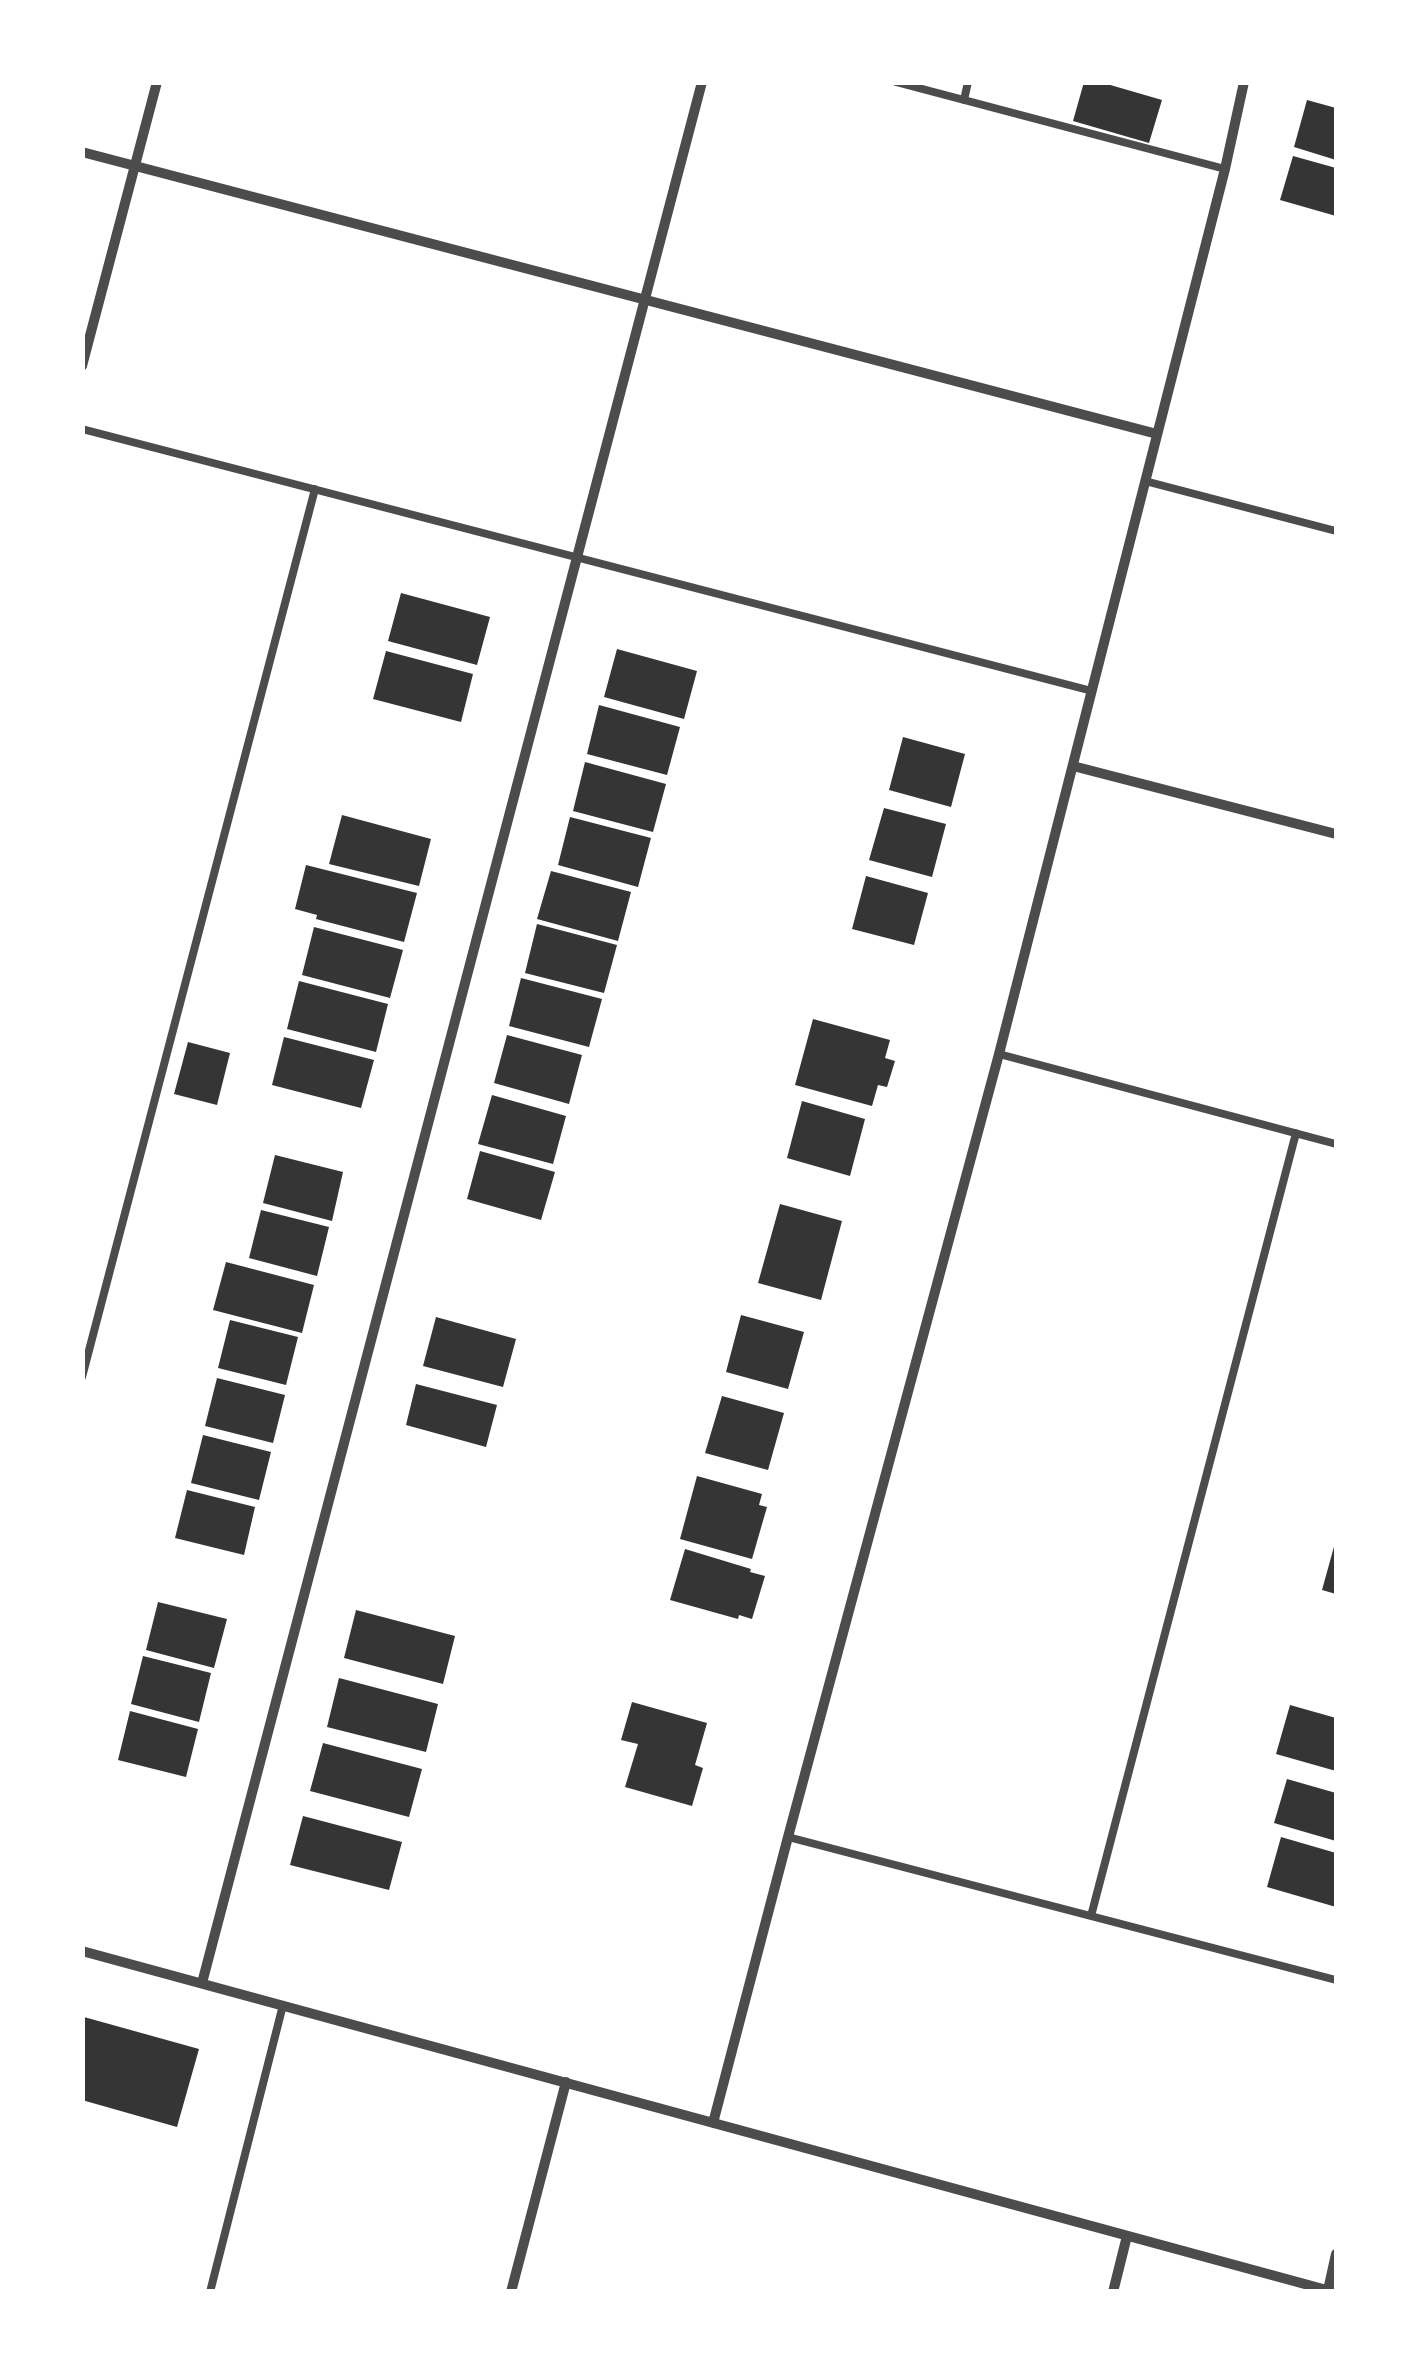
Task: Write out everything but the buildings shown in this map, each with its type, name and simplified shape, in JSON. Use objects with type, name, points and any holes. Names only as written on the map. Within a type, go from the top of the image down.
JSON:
[{"type":"street","points":[[82,366],[158,82]]},
{"type":"street","points":[[202,1983],[702,82]]},
{"type":"street","points":[[713,2124],[1000,1054],[1244,82]]},
{"type":"street","points":[[82,152],[1157,434]]},
{"type":"street","points":[[1073,766],[1336,834]]},
{"type":"street","points":[[82,1951],[1331,2291],[1336,2254]]},
{"type":"street","points":[[511,2292],[566,2082]]},
{"type":"street","points":[[1113,2292],[1127,2236]]},
{"type":"lane","points":[[896,82],[1225,169]]},
{"type":"lane","points":[[964,100],[968,82]]},
{"type":"lane","points":[[82,429],[1092,691]]},
{"type":"lane","points":[[1145,481],[1336,531]]},
{"type":"lane","points":[[82,1377],[315,490]]},
{"type":"lane","points":[[1000,1054],[1336,1144]]},
{"type":"lane","points":[[1091,1916],[1296,1133]]},
{"type":"lane","points":[[788,1837],[1336,1980]]},
{"type":"lane","points":[[210,2292],[284,2005]]}]
